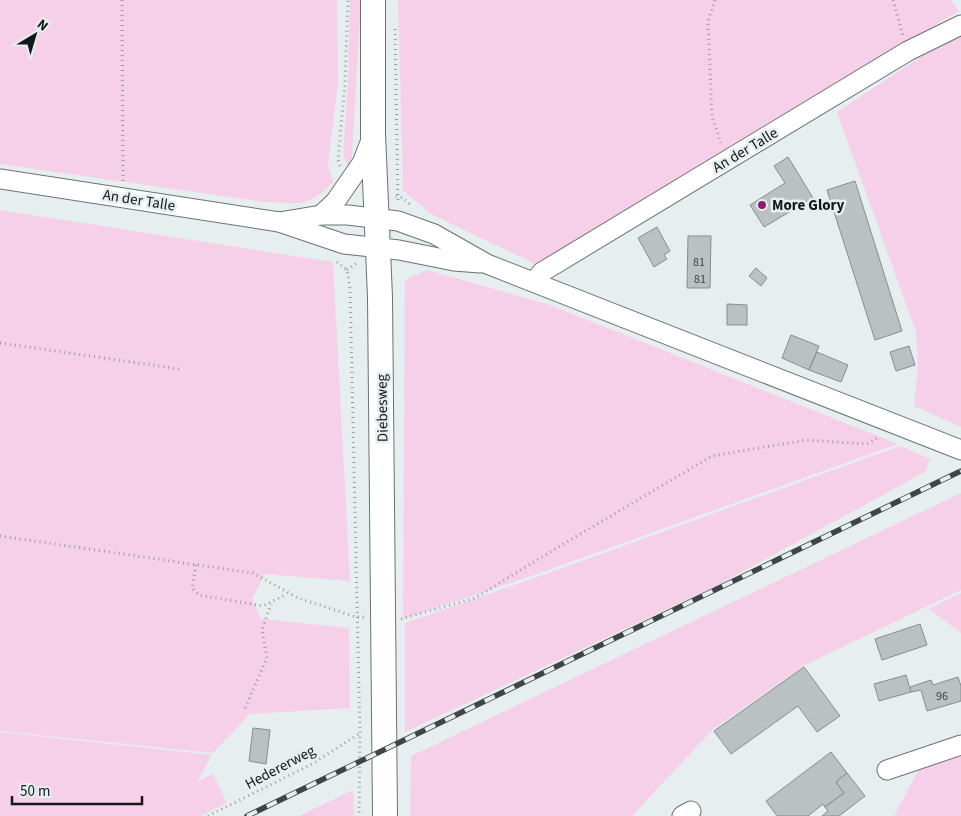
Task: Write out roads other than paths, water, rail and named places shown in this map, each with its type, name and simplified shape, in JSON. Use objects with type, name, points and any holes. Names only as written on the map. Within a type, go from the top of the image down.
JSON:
[{"type":"main road","name":"Diebesweg","points":[[373,0],[373,134],[380,297],[385,816]]},
{"type":"street","name":"An der Talle","points":[[534,282],[542,272],[908,51],[961,25]]},
{"type":"street","points":[[321,215],[335,202],[362,163],[373,134]]},
{"type":"street","name":"An der Talle","points":[[0,179],[278,222],[344,244],[399,250],[454,261],[487,264]]},
{"type":"street","name":"An der Talle","points":[[278,222],[321,215],[348,215],[398,221],[422,229],[487,264],[961,450]]},
{"type":"street","points":[[887,770],[961,744]]},
{"type":"railway","points":[[247,816],[961,471]]},
{"type":"place","name":"More Glory","points":[[762,205]]}]
